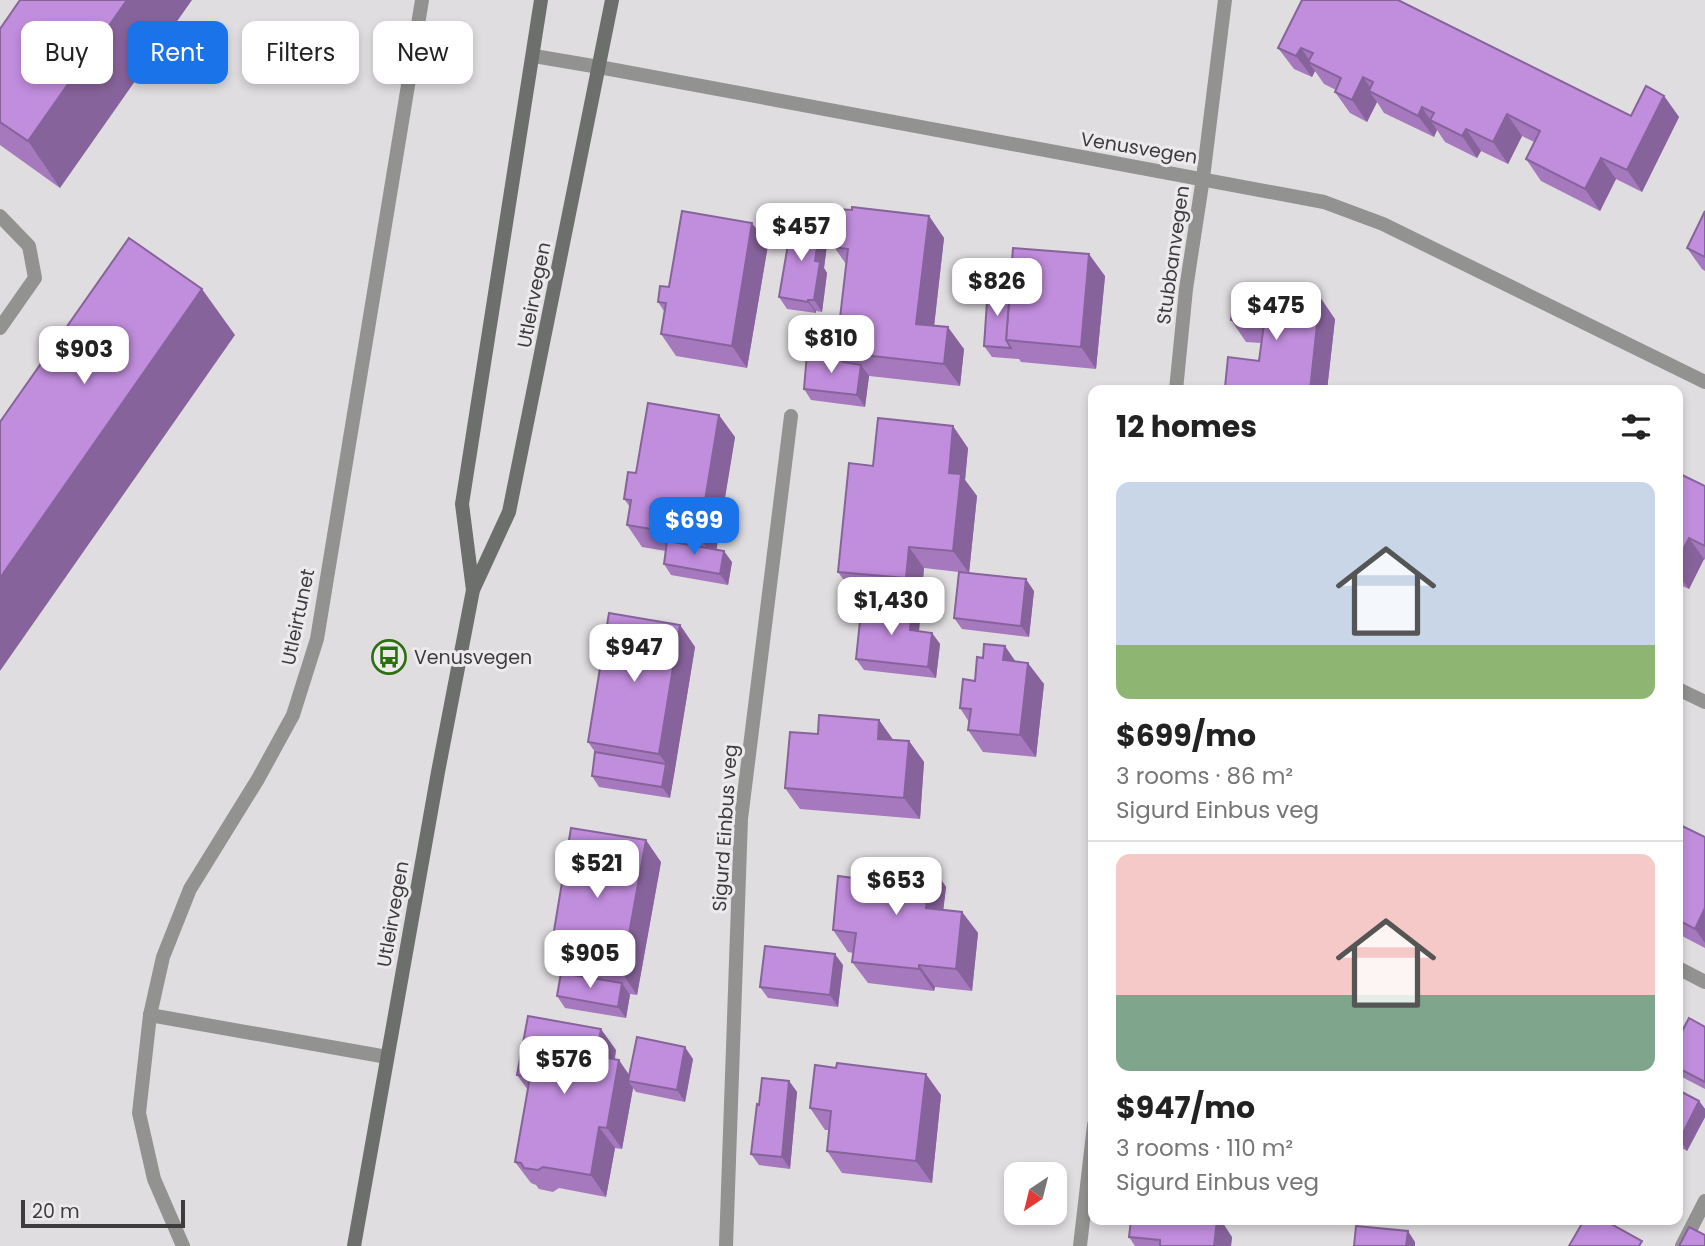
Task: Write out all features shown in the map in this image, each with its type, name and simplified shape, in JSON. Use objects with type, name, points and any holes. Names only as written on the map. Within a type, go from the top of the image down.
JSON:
[{"type":"main road","name":"Utleirvegen","points":[[473,590],[461,504],[541,0]]},
{"type":"main road","name":"Utleirvegen","points":[[354,1246],[473,590],[509,512],[612,0]]},
{"type":"street","name":"Utleirtunet","points":[[183,1246],[154,1179],[139,1113],[150,1015],[163,957],[190,889],[258,779],[293,715],[317,639],[422,0]]},
{"type":"street","name":"Stubbanvegen","points":[[1176,385],[1186,289],[1225,0]]},
{"type":"street","name":"Venusvegen","points":[[534,57],[1324,202],[1383,224],[1705,382]]},
{"type":"street","points":[[0,216],[29,246],[36,278],[0,328]]},
{"type":"street","name":"Sigurd Einbus veg","points":[[726,1246],[741,819],[791,416]]},
{"type":"street","points":[[1683,691],[1705,702]]},
{"type":"street","points":[[1683,971],[1705,982]]},
{"type":"street","points":[[150,1015],[387,1057]]},
{"type":"street","points":[[1080,1246],[1088,1177]]},
{"type":"street","points":[[1682,1246],[1705,1201]]},
{"type":"building","points":[[20,0],[127,0],[112,21],[21,21],[21,84],[68,84],[28,141],[0,122],[0,29]]},
{"type":"building","points":[[1302,0],[1398,0],[1631,116],[1646,86],[1664,96],[1627,170],[1601,158],[1585,189],[1526,159],[1540,131],[1507,114],[1493,142],[1466,129],[1462,136],[1430,120],[1434,113],[1422,107],[1418,116],[1369,91],[1373,82],[1363,77],[1352,100],[1335,92],[1341,78],[1308,62],[1313,53],[1301,48],[1296,56],[1278,48]]},
{"type":"building","points":[[852,207],[929,216],[916,324],[948,327],[944,364],[836,352],[848,249],[834,247],[838,209],[852,210]]},
{"type":"building","points":[[682,211],[752,223],[732,346],[661,334],[666,303],[658,302],[660,286],[669,287]]},
{"type":"building","points":[[1705,211],[1705,257],[1687,248]]},
{"type":"building","points":[[792,221],[820,226],[815,261],[820,262],[814,300],[808,302],[779,297]]},
{"type":"building","points":[[129,238],[202,289],[0,578],[0,422]]},
{"type":"building","points":[[1013,248],[1089,254],[1081,347],[1006,340]]},
{"type":"building","points":[[988,287],[1010,289],[1006,340],[1011,348],[984,346]]},
{"type":"building","points":[[1235,290],[1320,297],[1311,385],[1225,385],[1228,357],[1259,361],[1264,324],[1231,320]]},
{"type":"building","points":[[807,353],[839,357],[843,362],[861,365],[857,395],[804,389]]},
{"type":"building","points":[[648,403],[719,415],[699,537],[627,525],[631,500],[624,499],[628,472],[636,473]]},
{"type":"building","points":[[878,418],[953,426],[949,473],[961,474],[953,551],[909,547],[906,578],[838,572],[849,463],[873,466]]},
{"type":"building","points":[[1683,475],[1705,486],[1705,546],[1689,538],[1683,549]]},
{"type":"building","points":[[667,541],[724,551],[720,574],[664,564]]},
{"type":"building","points":[[959,572],[1026,579],[1021,626],[954,618]]},
{"type":"building","points":[[862,602],[912,608],[910,630],[932,633],[928,667],[856,659]]},
{"type":"building","points":[[609,613],[680,625],[659,754],[588,742]]},
{"type":"building","points":[[984,644],[1005,646],[1003,660],[1028,663],[1020,735],[968,730],[971,709],[960,708],[963,679],[975,681],[977,657],[983,658]]},
{"type":"building","points":[[819,715],[879,720],[878,739],[909,741],[904,798],[785,788],[790,732],[818,734]]},
{"type":"building","points":[[595,752],[666,764],[662,787],[592,776]]},
{"type":"building","points":[[1683,826],[1705,837],[1705,908],[1695,929],[1683,923]]},
{"type":"building","points":[[571,828],[646,840],[622,973],[549,961]]},
{"type":"building","points":[[863,858],[931,865],[926,908],[962,912],[956,969],[919,965],[919,969],[852,962],[856,933],[833,930],[838,876],[861,879]]},
{"type":"building","points":[[765,946],[835,954],[830,995],[760,987]]},
{"type":"building","points":[[561,973],[622,983],[618,1007],[557,996]]},
{"type":"building","points":[[528,1016],[601,1029],[596,1056],[619,1060],[607,1128],[599,1127],[591,1175],[543,1167],[538,1170],[524,1168],[521,1163],[515,1162],[530,1077],[517,1075]]},
{"type":"building","points":[[1689,1018],[1705,1027],[1705,1082],[1683,1071],[1683,1029]]},
{"type":"building","points":[[637,1037],[685,1047],[677,1090],[628,1081]]},
{"type":"building","points":[[837,1063],[926,1074],[916,1161],[827,1151],[831,1111],[810,1108],[815,1065],[836,1068]]},
{"type":"building","points":[[762,1078],[789,1081],[782,1157],[751,1154]]},
{"type":"building","points":[[1683,1093],[1699,1101],[1683,1133]]},
{"type":"building","points":[[1130,1225],[1216,1225],[1214,1246],[1160,1246],[1160,1240],[1129,1237]]},
{"type":"building","points":[[1581,1225],[1613,1225],[1642,1241],[1639,1246],[1569,1246]]},
{"type":"building","points":[[1356,1226],[1408,1231],[1406,1246],[1354,1246]]},
{"type":"building","points":[[1689,1227],[1705,1235],[1705,1246],[1679,1246]]},
{"type":"place","name":"Venusvegen","points":[[389,657]]}]
